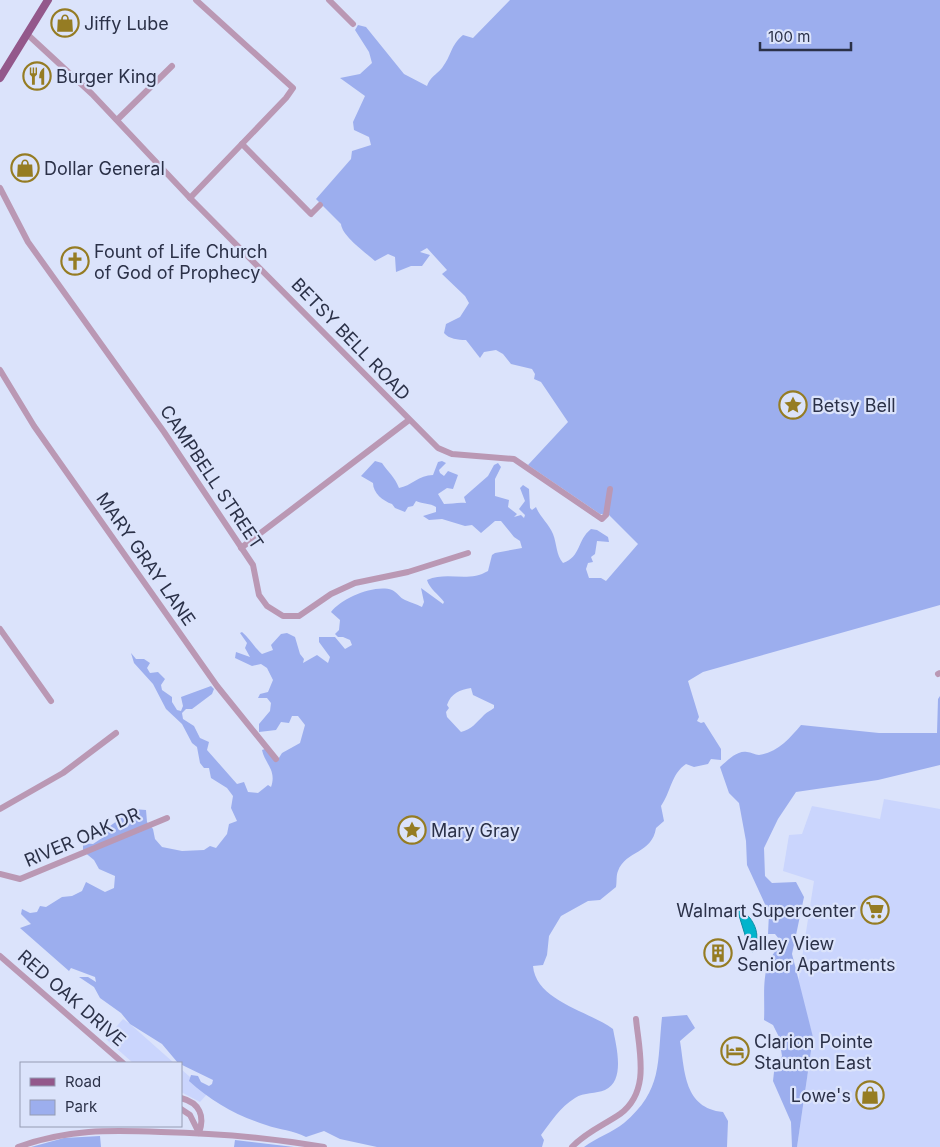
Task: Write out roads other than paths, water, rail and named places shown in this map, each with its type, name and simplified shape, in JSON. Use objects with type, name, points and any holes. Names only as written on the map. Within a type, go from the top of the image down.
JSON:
[{"type":"main road","points":[[0,78],[48,0]]},
{"type":"street","points":[[190,198],[292,89],[289,82],[196,0]]},
{"type":"street","points":[[329,0],[353,24]]},
{"type":"street","name":"BETSY BELL ROAD","points":[[27,34],[117,120],[190,198],[438,448],[452,454],[514,458],[599,518],[603,518],[606,515],[610,489]]},
{"type":"street","points":[[117,120],[172,66]]},
{"type":"street","points":[[242,144],[311,214],[320,205]]},
{"type":"street","name":"CAMPBELL STREET","points":[[0,188],[28,242],[164,432],[255,569],[258,590],[263,603],[276,613],[289,616],[305,613],[331,594],[355,582],[408,572],[468,553]]},
{"type":"street","name":"MARY GRAY LANE","points":[[0,370],[34,426],[212,679],[276,759]]},
{"type":"street","points":[[241,548],[409,420]]},
{"type":"street","points":[[0,629],[51,701]]},
{"type":"street","points":[[0,809],[63,773],[116,733]]},
{"type":"street","name":"RIVER OAK DR","points":[[0,874],[20,879],[36,874],[167,818]]},
{"type":"street","name":"RED OAK DRIVE","points":[[0,956],[122,1062]]},
{"type":"street","points":[[572,1147],[583,1136],[620,1114],[630,1105],[636,1095],[641,1074],[636,1019]]},
{"type":"street","points":[[182,1098],[194,1104],[201,1112],[203,1122],[199,1133]]},
{"type":"street","points":[[182,1110],[190,1115],[199,1133]]},
{"type":"street","points":[[18,1147],[48,1137],[82,1131],[199,1133],[258,1137],[324,1147]]},
{"type":"place","name":"Jiffy Lube","points":[[65,23]]},
{"type":"place","name":"Burger King","points":[[37,76]]},
{"type":"place","name":"Dollar General","points":[[25,168]]},
{"type":"place","name":"Fount of Life Church of God of Prophecy","points":[[75,261]]},
{"type":"place","name":"Betsy Bell","points":[[793,405]]},
{"type":"place","name":"Mary Gray","points":[[412,830]]},
{"type":"place","name":"Walmart Supercenter","points":[[875,910]]},
{"type":"place","name":"Valley View Senior Apartments","points":[[718,953]]},
{"type":"place","name":"Clarion Pointe Staunton East","points":[[735,1051]]},
{"type":"place","name":"Lowe's","points":[[870,1095]]}]
